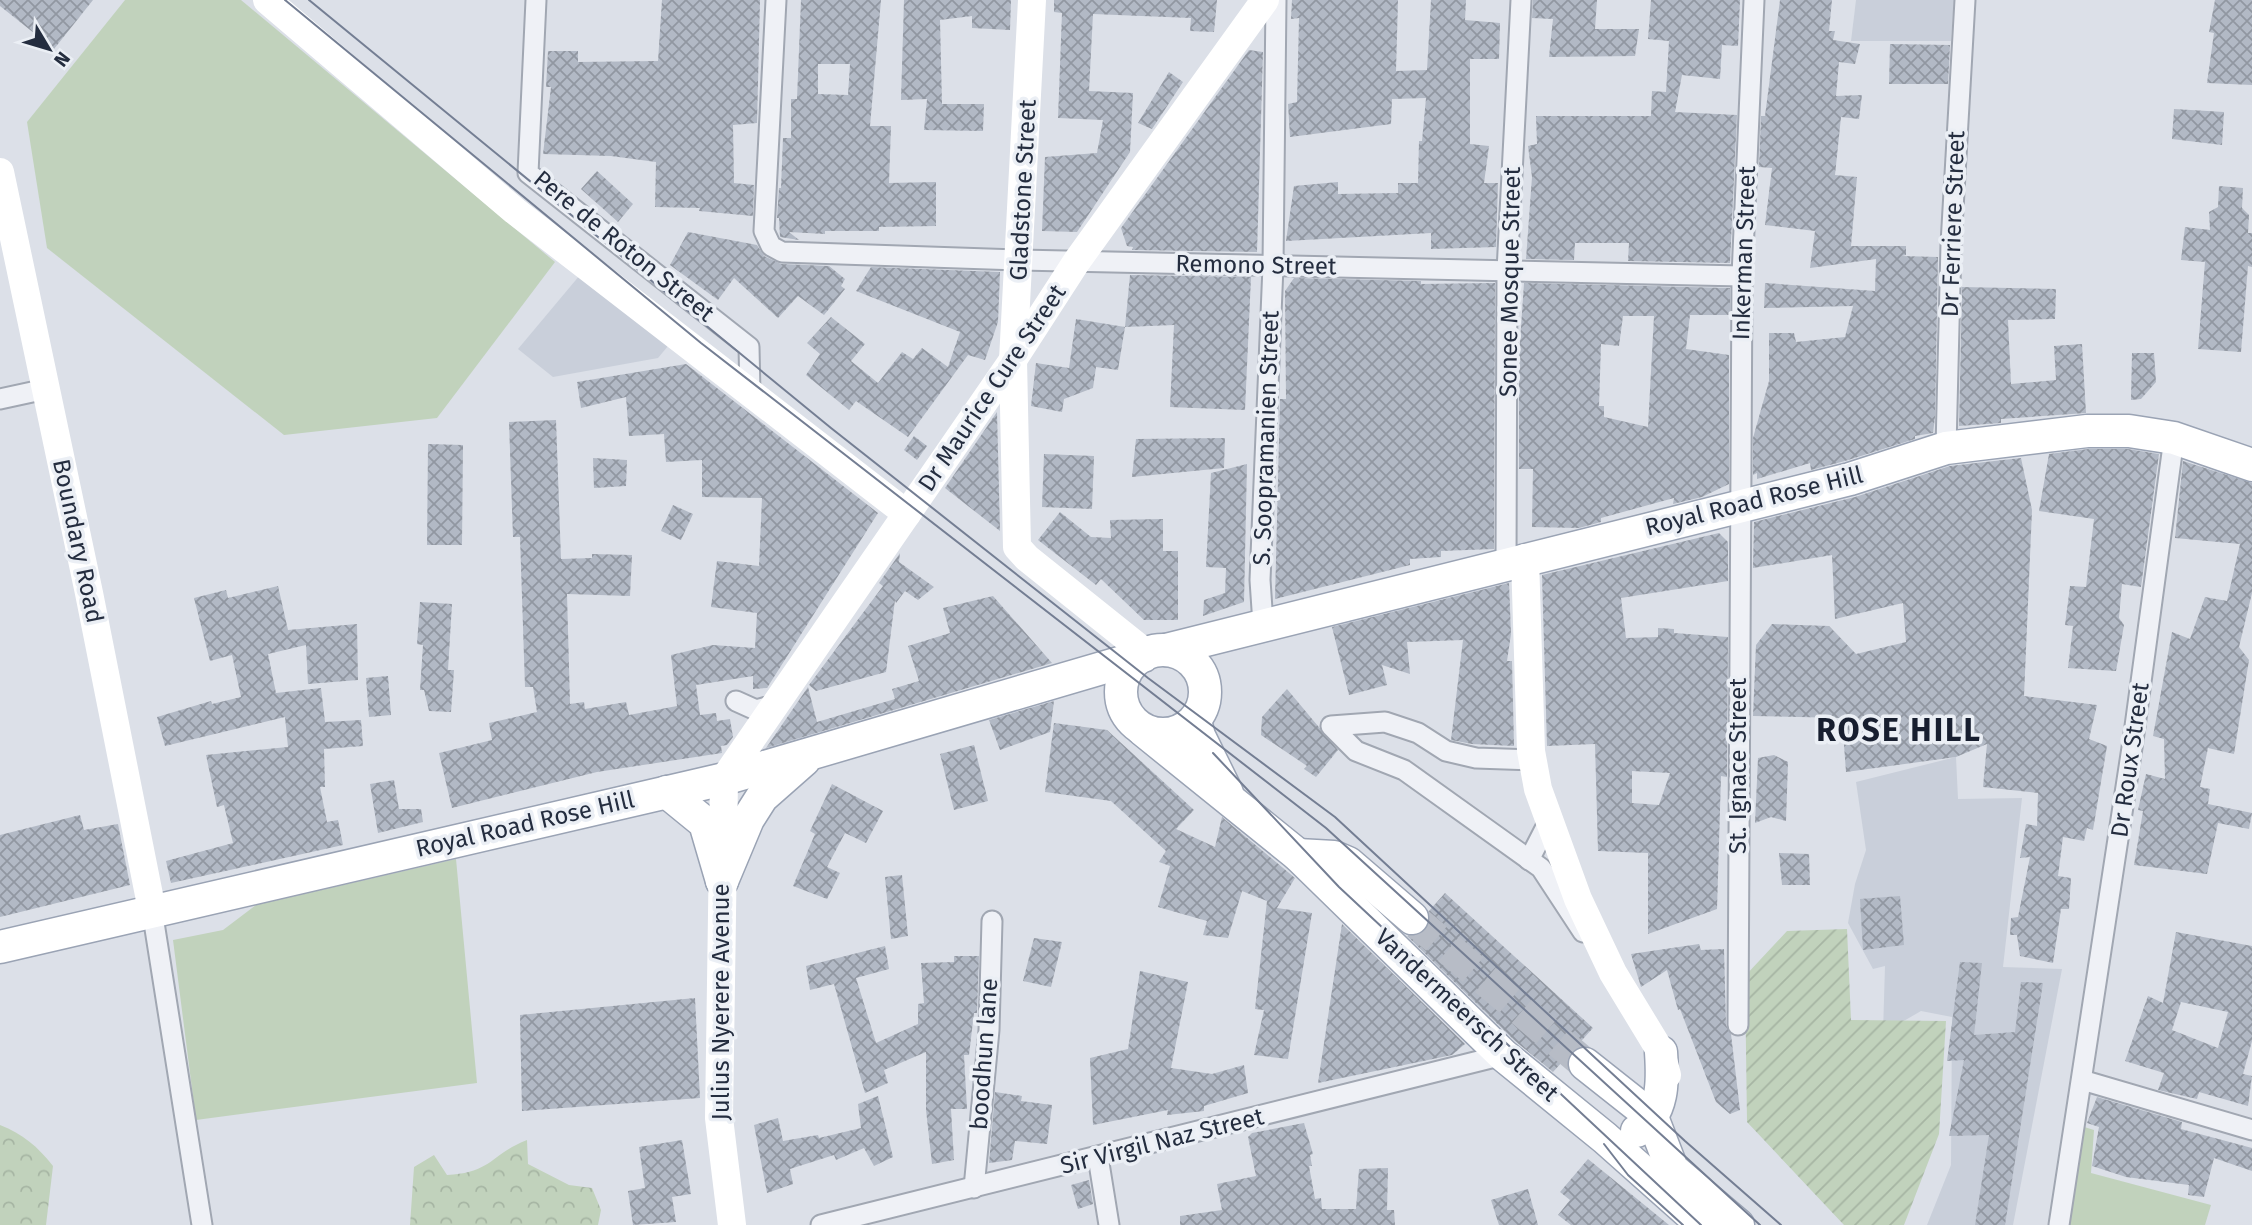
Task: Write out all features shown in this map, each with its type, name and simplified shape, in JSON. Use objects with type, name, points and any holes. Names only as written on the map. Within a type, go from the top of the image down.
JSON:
[{"type":"main road","points":[[267,0],[515,211],[907,513]]},
{"type":"main road","name":"Gladstone Street","points":[[1032,0],[1013,360],[1017,547],[1152,653]]},
{"type":"main road","name":"Dr Maurice Cure Street","points":[[724,779],[1013,360],[1077,261],[1265,0]]},
{"type":"main road","name":"Boundary Road","points":[[0,172],[152,910]]},
{"type":"main road","name":"Royal Road Rose Hill","points":[[0,947],[724,779],[1152,653],[1850,479],[1946,448],[2087,432],[2129,431],[2174,438],[2250,460]]},
{"type":"main road","points":[[1516,561],[1533,760],[1549,821],[1578,899],[1613,973],[1661,1052],[1663,1078],[1657,1131]]},
{"type":"main road","name":"Royal Road Rose Hill","points":[[1205,686],[1227,654],[1261,625]]},
{"type":"main road","points":[[1152,653],[1192,661],[1205,686],[1205,700],[1195,721],[1180,731],[1167,735],[1143,730],[1124,710],[1121,695],[1127,673],[1152,653]]},
{"type":"main road","name":"Royal Road Rose Hill","points":[[1046,683],[1080,685],[1121,695]]},
{"type":"main road","points":[[1195,721],[1199,736],[1232,803]]},
{"type":"main road","name":"Vandermeersch Street","points":[[1143,730],[1298,855],[1503,1055],[1605,1138],[1725,1223]]},
{"type":"main road","points":[[722,881],[748,819],[762,796],[811,754]]},
{"type":"main road","name":"Julius Nyerere Avenue","points":[[724,779],[719,1118],[732,1225]]},
{"type":"main road","points":[[667,792],[705,823],[722,881]]},
{"type":"main road","points":[[1298,855],[1334,857],[1348,863],[1412,918]]},
{"type":"main road","points":[[1585,1063],[1657,1131]]},
{"type":"main road","points":[[1605,1138],[1625,1137],[1640,1130],[1657,1131]]},
{"type":"main road","name":"Vandermeersch Street","points":[[1657,1131],[1672,1169],[1725,1223]]},
{"type":"street","name":"Pere de Roton Street","points":[[536,0],[528,173],[750,347],[750,393]]},
{"type":"street","name":"Remono Street","points":[[776,0],[764,231],[771,246],[782,252],[1742,276]]},
{"type":"street","name":"S. Soopramanien Street","points":[[1261,625],[1260,580],[1273,265],[1276,0]]},
{"type":"street","name":"Sonee Mosque Street","points":[[1516,561],[1507,271],[1521,0]]},
{"type":"street","name":"Inkerman Street","points":[[1738,506],[1742,276],[1754,0]]},
{"type":"street","name":"Dr Ferriere Street","points":[[1946,448],[1952,231],[1965,0]]},
{"type":"street","points":[[0,399],[46,389]]},
{"type":"street","name":"Dr Roux Street","points":[[2059,1225],[2133,741],[2174,438]]},
{"type":"street","name":"St. Ignace Street","points":[[1738,506],[1738,1025]]},
{"type":"street","points":[[736,701],[756,710],[774,705]]},
{"type":"street","points":[[1533,760],[1476,758],[1446,751],[1418,733],[1385,722],[1331,726],[1356,751],[1404,770],[1541,868],[1577,925],[1613,973]]},
{"type":"street","points":[[1529,860],[1549,821]]},
{"type":"street","points":[[152,910],[202,1225]]},
{"type":"street","name":"boodhun lane","points":[[974,1188],[989,1030],[992,921]]},
{"type":"street","name":"Sir Virgil Naz Street","points":[[821,1225],[1503,1055]]},
{"type":"street","points":[[2082,1080],[2252,1130]]},
{"type":"street","points":[[1098,1157],[1109,1225]]},
{"type":"shaded area","points":[[1856,0],[1954,0],[1951,41],[1851,41]]},
{"type":"shaded area","points":[[580,275],[668,346],[658,358],[553,377],[518,349]]},
{"type":"shaded area","points":[[1956,757],[1958,799],[2022,798],[2003,967],[2062,969],[2013,1225],[1927,1225],[1951,1165],[1952,1017],[1921,1011],[1883,1033],[1885,966],[1873,969],[1848,923],[1855,884],[1866,850],[1856,782]]},
{"type":"green space","points":[[125,0],[241,0],[555,262],[437,418],[284,435],[47,248],[27,122]]},
{"type":"green space","points":[[456,859],[477,1083],[196,1120],[173,940],[223,930],[256,905]]},
{"type":"green space","points":[[1847,929],[1851,1020],[1946,1021],[1939,1134],[1904,1225],[1844,1225],[1747,1122],[1745,976],[1787,931]]},
{"type":"green space","points":[[0,1125],[29,1141],[53,1166],[46,1225],[0,1225]]},
{"type":"green space","points":[[2081,1126],[2094,1130],[2091,1173],[2211,1205],[2205,1225],[2065,1225]]},
{"type":"green space","points":[[527,1140],[528,1164],[569,1185],[592,1188],[601,1210],[598,1225],[410,1225],[414,1167],[434,1155],[447,1175],[473,1171]]},
{"type":"building","points":[[0,0],[93,0],[54,49],[0,6]]},
{"type":"building","points":[[662,0],[760,0],[757,123],[733,125],[734,183],[754,185],[753,216],[699,211],[700,208],[655,207],[656,162],[611,156],[543,154],[551,87],[546,87],[548,51],[578,51],[578,62],[658,61]]},
{"type":"building","points":[[801,0],[881,0],[870,126],[891,126],[889,183],[936,182],[936,226],[879,227],[879,231],[825,231],[825,234],[789,232],[799,240],[780,237],[777,218],[783,138],[791,138],[791,99],[797,99]],"holes":[[[818,64],[850,64],[848,95],[818,94]]]},
{"type":"building","points":[[904,0],[1011,0],[1010,30],[972,28],[972,16],[940,20],[942,104],[984,104],[983,131],[924,130],[927,99],[901,100]]},
{"type":"building","points":[[1054,0],[1217,0],[1214,32],[1190,31],[1191,18],[1093,14],[1089,91],[1133,93],[1130,152],[1077,232],[1042,231],[1045,157],[1097,153],[1103,120],[1058,118],[1062,13],[1054,12]]},
{"type":"building","points":[[1292,0],[1398,0],[1396,71],[1427,70],[1431,0],[1466,0],[1465,20],[1500,23],[1499,59],[1470,59],[1470,144],[1489,146],[1484,183],[1498,183],[1496,247],[1431,249],[1431,233],[1286,241],[1294,186],[1338,182],[1338,194],[1398,193],[1398,183],[1418,183],[1419,141],[1422,141],[1426,98],[1392,99],[1391,124],[1290,137],[1288,104],[1297,102],[1299,18],[1291,19]]},
{"type":"building","points":[[1533,0],[1597,0],[1595,29],[1639,29],[1635,56],[1549,57],[1553,19],[1532,18]]},
{"type":"building","points":[[1651,0],[1740,0],[1738,46],[1722,45],[1720,79],[1682,75],[1675,112],[1737,115],[1730,263],[1628,261],[1629,243],[1575,243],[1574,260],[1526,259],[1532,177],[1528,146],[1537,144],[1536,116],[1651,116],[1652,91],[1666,92],[1669,41],[1648,39]]},
{"type":"building","points":[[1780,0],[1832,0],[1829,31],[1835,31],[1833,40],[1860,44],[1855,64],[1839,62],[1836,96],[1862,95],[1859,119],[1841,117],[1835,175],[1857,177],[1851,246],[1906,246],[1906,255],[1902,256],[1938,257],[1935,417],[1933,433],[1915,436],[1915,439],[1811,470],[1810,463],[1757,479],[1757,473],[1753,475],[1753,438],[1769,381],[1769,333],[1794,333],[1796,342],[1845,337],[1853,306],[1764,308],[1765,283],[1875,291],[1876,259],[1810,268],[1815,231],[1765,225],[1772,168],[1759,167],[1761,116],[1765,116]]},
{"type":"building","points":[[2215,0],[2252,0],[2252,85],[2207,83],[2214,33],[2209,32]]},
{"type":"building","points":[[1890,44],[1950,45],[1948,84],[1889,84]]},
{"type":"building","points":[[1249,50],[1263,52],[1257,252],[1132,250],[1133,247],[1127,246],[1121,228]]},
{"type":"building","points":[[1169,72],[1183,82],[1152,129],[1138,123]]},
{"type":"building","points":[[2174,109],[2224,112],[2222,145],[2172,139]]},
{"type":"building","points":[[597,171],[633,204],[618,222],[581,189]]},
{"type":"building","points":[[2219,186],[2243,188],[2242,208],[2249,215],[2248,233],[2252,233],[2252,267],[2248,266],[2241,352],[2198,349],[2205,262],[2181,260],[2185,227],[2210,230],[2209,212],[2218,207]]},
{"type":"building","points":[[688,232],[757,245],[764,256],[781,264],[829,266],[845,279],[841,286],[845,289],[824,315],[798,296],[778,318],[734,278],[718,300],[670,265]]},
{"type":"building","points":[[871,267],[1000,272],[998,322],[985,360],[968,355],[908,437],[856,401],[849,410],[806,375],[820,354],[807,343],[831,317],[865,344],[851,361],[878,383],[902,352],[913,359],[922,348],[948,367],[960,332],[856,291]]},
{"type":"building","points":[[1130,275],[1251,277],[1245,410],[1170,407],[1174,325],[1125,327]]},
{"type":"building","points":[[1294,278],[1421,281],[1421,284],[1495,283],[1494,549],[1441,551],[1441,557],[1410,559],[1410,565],[1275,599],[1280,399],[1286,399],[1285,291]]},
{"type":"building","points":[[1524,283],[1730,288],[1730,315],[1690,315],[1686,349],[1729,355],[1729,484],[1702,497],[1673,504],[1674,498],[1601,518],[1601,522],[1579,528],[1532,527],[1533,469],[1519,469],[1519,357]],"holes":[[[1623,316],[1654,316],[1648,427],[1604,417],[1604,406],[1599,406],[1601,344],[1619,346]]]},
{"type":"building","points":[[1962,287],[2056,289],[2055,319],[2008,320],[2011,384],[2056,380],[2054,346],[2082,344],[2086,413],[2001,419],[2001,423],[1959,426]]},
{"type":"building","points":[[1076,319],[1125,327],[1118,370],[1096,367],[1093,388],[1064,399],[1062,412],[1031,406],[1036,363],[1069,368]]},
{"type":"building","points":[[2132,353],[2154,353],[2156,382],[2141,399],[2131,400]]},
{"type":"building","points":[[686,364],[878,513],[767,688],[753,689],[753,676],[696,685],[700,715],[716,713],[717,721],[730,719],[733,737],[727,745],[721,746],[722,753],[597,772],[452,808],[439,753],[492,740],[489,723],[537,712],[533,687],[525,687],[520,537],[513,537],[509,422],[556,420],[561,559],[592,558],[592,554],[632,555],[630,596],[567,594],[570,704],[584,702],[585,709],[626,702],[629,715],[677,706],[671,655],[713,645],[755,648],[757,613],[711,607],[717,561],[759,566],[762,498],[702,497],[702,460],[666,462],[664,434],[629,436],[626,397],[581,408],[577,382]]},
{"type":"building","points":[[997,412],[1000,531],[945,488]]},
{"type":"building","points":[[914,436],[927,446],[917,460],[904,450]]},
{"type":"building","points":[[1225,438],[1224,468],[1132,477],[1136,439]]},
{"type":"building","points":[[428,444],[463,445],[462,545],[427,545]]},
{"type":"building","points":[[2088,449],[2128,449],[2159,454],[2141,587],[2122,584],[2119,618],[2124,625],[2116,671],[2068,668],[2073,626],[2065,625],[2070,586],[2086,587],[2094,519],[2039,511],[2049,454]]},
{"type":"building","points":[[1044,454],[1094,456],[1092,509],[1042,507]]},
{"type":"building","points":[[593,458],[627,460],[626,486],[594,488]]},
{"type":"building","points":[[2021,458],[2032,510],[2024,696],[2097,705],[2089,739],[2107,746],[2093,830],[2087,828],[2084,841],[2063,837],[2058,876],[2071,878],[2069,909],[2061,909],[2053,963],[2020,956],[2017,935],[2010,935],[2011,918],[2018,917],[2030,857],[2020,858],[2026,824],[2037,826],[2038,793],[1983,787],[1987,744],[1956,757],[1846,772],[1842,718],[1753,716],[1756,645],[1772,624],[1829,626],[1856,654],[1906,642],[1903,603],[1835,619],[1832,555],[1753,568],[1754,522],[1855,497],[1950,466]]},
{"type":"building","points":[[2183,461],[2252,483],[2252,593],[2239,647],[2249,660],[2234,754],[2208,748],[2200,787],[2210,789],[2208,804],[2252,813],[2249,829],[2218,823],[2207,874],[2134,865],[2143,811],[2138,810],[2146,774],[2165,779],[2164,739],[2153,736],[2172,632],[2190,639],[2205,597],[2227,601],[2240,544],[2175,538]]},
{"type":"building","points":[[1247,464],[1244,602],[1203,616],[1204,600],[1225,593],[1226,568],[1206,567],[1211,473]]},
{"type":"building","points":[[673,505],[693,514],[681,540],[661,531]]},
{"type":"building","points":[[1060,512],[1091,537],[1111,538],[1110,520],[1163,519],[1163,551],[1178,551],[1178,620],[1144,620],[1101,579],[1096,585],[1038,540]]},
{"type":"building","points":[[1719,533],[1728,542],[1728,581],[1621,598],[1626,638],[1658,637],[1658,628],[1674,629],[1674,633],[1728,637],[1727,777],[1721,776],[1717,909],[1648,934],[1648,853],[1598,851],[1595,744],[1547,746],[1542,575]],"holes":[[[1632,771],[1670,773],[1659,805],[1632,803]]]},
{"type":"building","points":[[900,553],[899,562],[934,587],[918,600],[905,591],[896,603],[895,600],[886,672],[816,691],[809,685],[883,586],[879,583]]},
{"type":"building","points":[[1509,583],[1511,634],[1507,661],[1512,661],[1514,746],[1451,740],[1463,640],[1407,642],[1410,674],[1382,665],[1387,685],[1349,695],[1332,627]]},
{"type":"building","points":[[278,586],[288,630],[357,624],[358,680],[308,684],[306,645],[268,654],[276,693],[321,688],[325,722],[361,720],[363,746],[324,749],[325,787],[320,787],[327,822],[338,820],[343,845],[171,883],[166,861],[233,843],[224,805],[217,807],[206,755],[288,747],[285,717],[165,746],[157,717],[211,701],[212,704],[241,697],[232,655],[210,661],[194,598],[226,590],[228,598]]},
{"type":"building","points":[[993,596],[1052,663],[766,748],[808,687],[817,722],[895,699],[892,689],[919,681],[908,646],[950,633],[943,608]]},
{"type":"building","points":[[420,602],[452,604],[448,670],[454,670],[451,712],[429,711],[424,690],[420,690],[423,645],[417,644]]},
{"type":"building","points":[[388,676],[391,715],[369,717],[366,678]]},
{"type":"building","points":[[1287,689],[1338,750],[1316,777],[1304,769],[1307,766],[1261,735],[1262,717]]},
{"type":"building","points":[[1054,701],[1050,732],[1000,750],[989,720]]},
{"type":"building","points":[[1054,723],[1107,730],[1194,810],[1176,829],[1215,847],[1222,817],[1295,878],[1277,908],[1312,913],[1288,1059],[1254,1055],[1264,1010],[1255,1009],[1267,901],[1242,891],[1228,938],[1203,935],[1207,921],[1158,907],[1170,866],[1159,862],[1166,851],[1111,801],[1045,792]]},
{"type":"building","points":[[974,745],[988,801],[954,810],[940,754]]},
{"type":"building","points":[[1774,755],[1788,762],[1786,821],[1771,817],[1755,823],[1758,758]]},
{"type":"building","points":[[394,780],[399,809],[421,809],[423,822],[378,833],[370,784]]},
{"type":"building","points":[[832,784],[883,811],[866,843],[845,833],[827,867],[840,873],[827,899],[793,886],[815,834],[810,831]]},
{"type":"building","points":[[80,815],[84,830],[118,824],[130,885],[0,917],[0,835]]},
{"type":"building","points":[[1779,853],[1809,854],[1810,885],[1782,885]]},
{"type":"building","points":[[902,875],[908,936],[891,939],[885,877]]},
{"type":"building","points":[[1445,893],[1593,1028],[1553,1072],[1515,1041],[1407,936],[1417,935],[1425,930],[1430,921],[1429,911]]},
{"type":"building","points":[[1900,896],[1904,945],[1863,950],[1860,899]]},
{"type":"building","points":[[1342,924],[1465,1044],[1452,1055],[1318,1083]]},
{"type":"building","points":[[2176,932],[2252,946],[2252,1041],[2243,1074],[2252,1076],[2248,1106],[2199,1092],[2197,1099],[2158,1090],[2164,1073],[2125,1061],[2148,996],[2163,1003]],"holes":[[[2181,1002],[2228,1012],[2218,1048],[2172,1030]]]},
{"type":"building","points":[[1034,938],[1062,942],[1051,987],[1023,981]]},
{"type":"building","points":[[1699,944],[1701,950],[1724,949],[1726,1025],[1731,1034],[1740,1110],[1730,1114],[1716,1102],[1680,1009],[1678,1010],[1667,970],[1641,987],[1631,954]]},
{"type":"building","points":[[885,946],[889,969],[856,978],[876,1043],[918,1024],[918,1004],[924,1003],[921,963],[954,962],[954,956],[979,956],[977,1013],[974,1013],[969,1055],[964,1055],[967,1109],[951,1109],[954,1160],[932,1164],[926,1110],[926,1052],[884,1070],[888,1083],[865,1093],[834,984],[810,990],[806,966]]},
{"type":"building","points":[[1960,962],[1982,963],[1974,1035],[2015,1032],[2021,982],[2043,983],[2005,1225],[1975,1225],[1989,1135],[1949,1136],[1964,1060],[1947,1061]]},
{"type":"building","points":[[1140,971],[1188,982],[1171,1068],[1212,1074],[1244,1065],[1248,1093],[1204,1106],[1204,1111],[1167,1115],[1168,1110],[1093,1125],[1090,1058],[1128,1049]]},
{"type":"building","points":[[695,998],[700,1098],[522,1111],[520,1015]]},
{"type":"building","points":[[995,1092],[1022,1096],[1021,1101],[1052,1105],[1047,1144],[1015,1141],[1012,1160],[989,1163]]},
{"type":"building","points":[[878,1096],[893,1157],[874,1166],[864,1148],[836,1160],[834,1155],[790,1169],[793,1184],[767,1193],[754,1125],[778,1118],[783,1141],[818,1135],[819,1138],[861,1128],[858,1104]]},
{"type":"building","points":[[2097,1097],[2182,1122],[2181,1129],[2252,1148],[2252,1171],[2214,1158],[2204,1197],[2188,1195],[2189,1185],[2126,1177],[2092,1166],[2099,1127],[2087,1123]]},
{"type":"building","points":[[1304,1123],[1313,1154],[1310,1155],[1312,1166],[1309,1166],[1315,1199],[1321,1198],[1322,1209],[1356,1209],[1359,1169],[1388,1168],[1387,1210],[1394,1210],[1395,1225],[1180,1225],[1180,1216],[1222,1210],[1217,1184],[1256,1176],[1248,1137],[1252,1133]]},
{"type":"building","points":[[682,1140],[691,1194],[672,1197],[676,1222],[633,1225],[628,1191],[645,1188],[639,1147]]},
{"type":"building","points":[[1588,1159],[1669,1225],[1571,1225],[1558,1215],[1570,1200],[1560,1192]]},
{"type":"building","points":[[1089,1180],[1093,1204],[1078,1209],[1071,1185]]},
{"type":"building","points":[[1528,1189],[1538,1225],[1499,1225],[1491,1200]]},
{"type":"tunnel","points":[[1412,918],[1585,1064]]},
{"type":"tram line","points":[[285,0],[701,343],[1326,828],[1760,1225]]},
{"type":"tram line","points":[[309,0],[831,428],[1148,678],[1335,817],[1685,1141],[1781,1225]]},
{"type":"tram line","points":[[1213,753],[1339,887],[1701,1225]]},
{"type":"tram line","points":[[1604,1144],[1628,1175],[1683,1225]]},
{"type":"district","name":"ROSE HILL","points":[[1899,730]]}]
